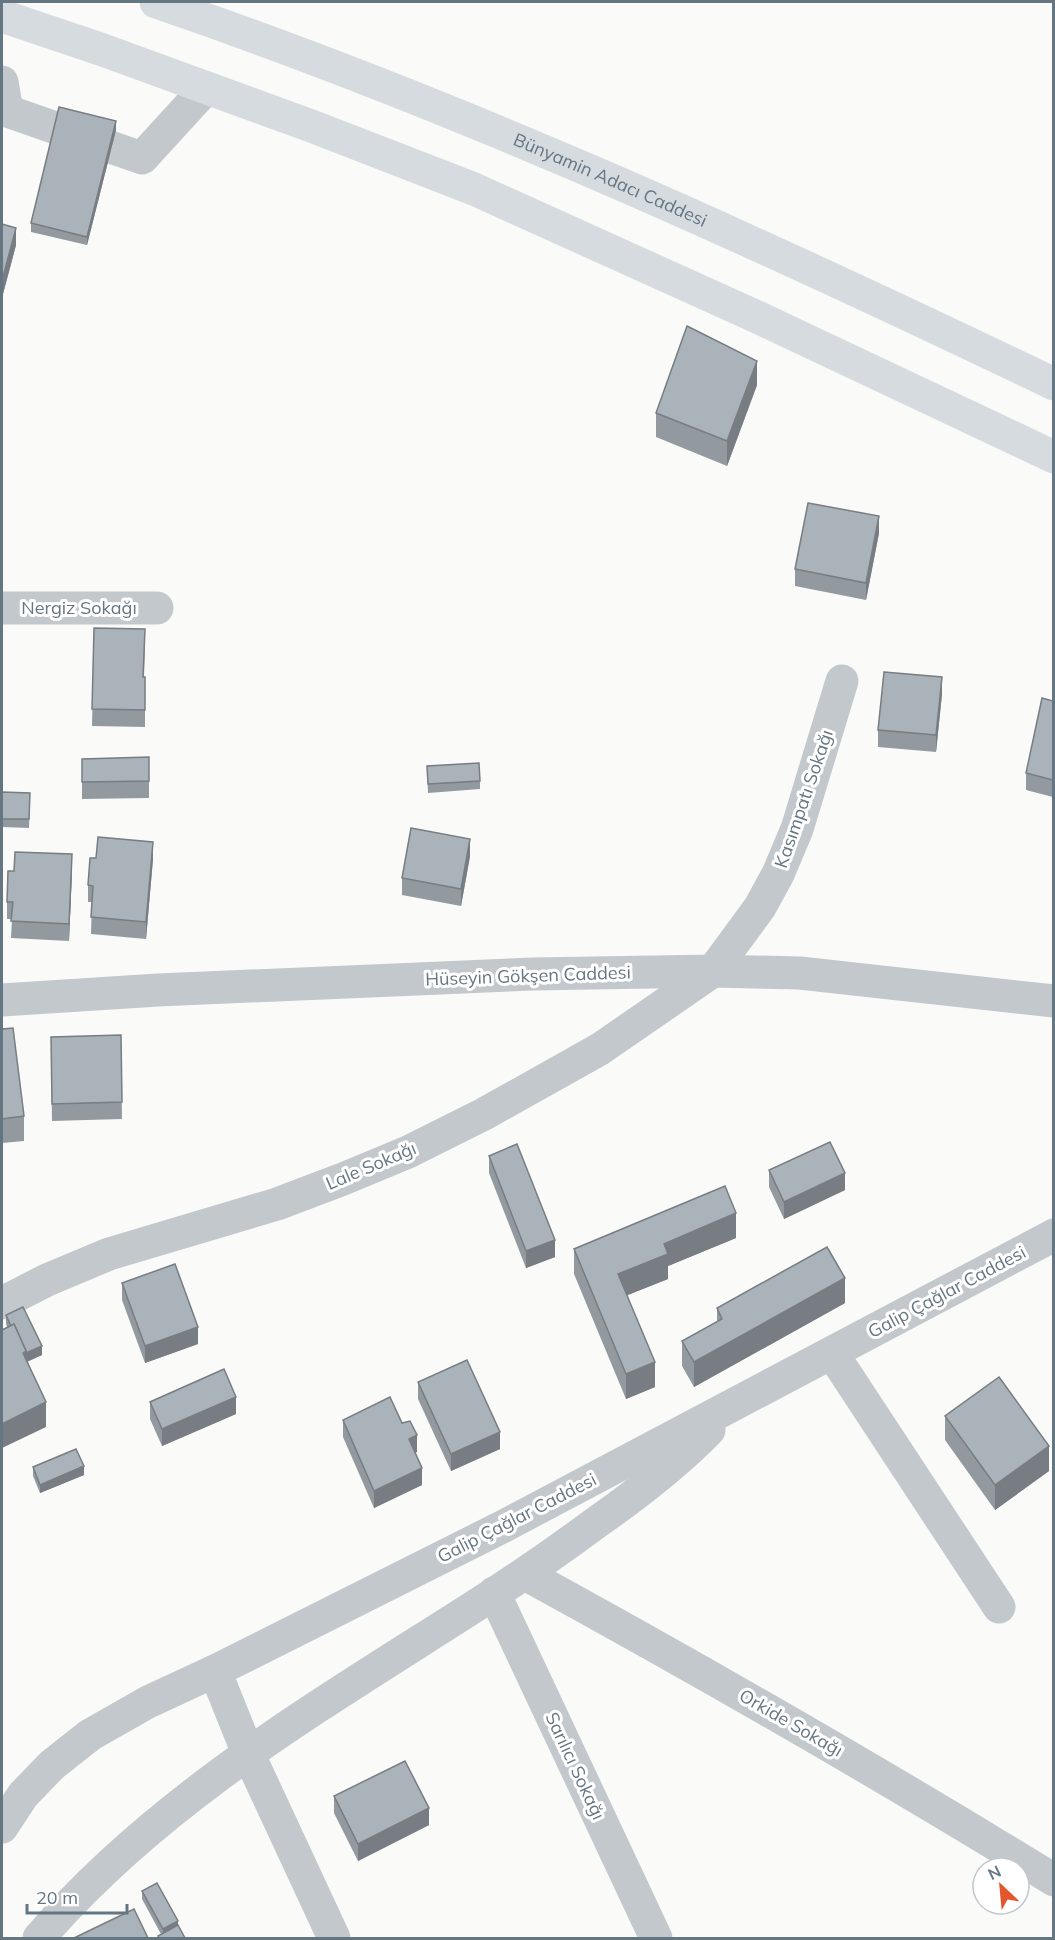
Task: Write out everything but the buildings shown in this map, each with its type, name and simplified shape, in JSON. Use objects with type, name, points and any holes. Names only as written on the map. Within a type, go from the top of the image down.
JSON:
[{"type":"main road","name":"Bünyamin Adacı Caddesi","points":[[156,2],[252,34],[462,115],[712,224],[1053,384]]},
{"type":"main road","points":[[2,16],[103,50],[314,127],[474,189],[755,316],[1053,458]]},
{"type":"street","points":[[2,82],[7,111],[142,158],[206,88]]},
{"type":"street","name":"Nergiz Sokağı","points":[[2,608],[157,608]]},
{"type":"street","name":"Kasımpatı Sokağı","points":[[712,970],[760,907],[778,874],[797,829],[842,681]]},
{"type":"street","name":"Hüseyin Gökşen Caddesi","points":[[2,1000],[170,989],[712,970],[800,973],[1053,1000]]},
{"type":"street","name":"Lale Sokağı","points":[[2,1303],[47,1280],[109,1254],[277,1204],[408,1152],[484,1114],[600,1049],[712,970]]},
{"type":"street","name":"Galip Çağlar Caddesi","points":[[2,1827],[23,1795],[52,1765],[90,1735],[148,1702],[215,1671],[504,1526],[1053,1235]]},
{"type":"street","points":[[832,1353],[999,1607]]},
{"type":"street","points":[[39,1938],[106,1867],[159,1821],[248,1753],[525,1574],[646,1487],[687,1453],[732,1406]]},
{"type":"street","name":"Orkide Sokağı","points":[[525,1574],[694,1666],[962,1823],[1053,1880]]},
{"type":"street","name":"Sarılıcı Sokağı","points":[[494,1593],[656,1938]]},
{"type":"street","points":[[215,1671],[248,1753],[334,1938]]}]
